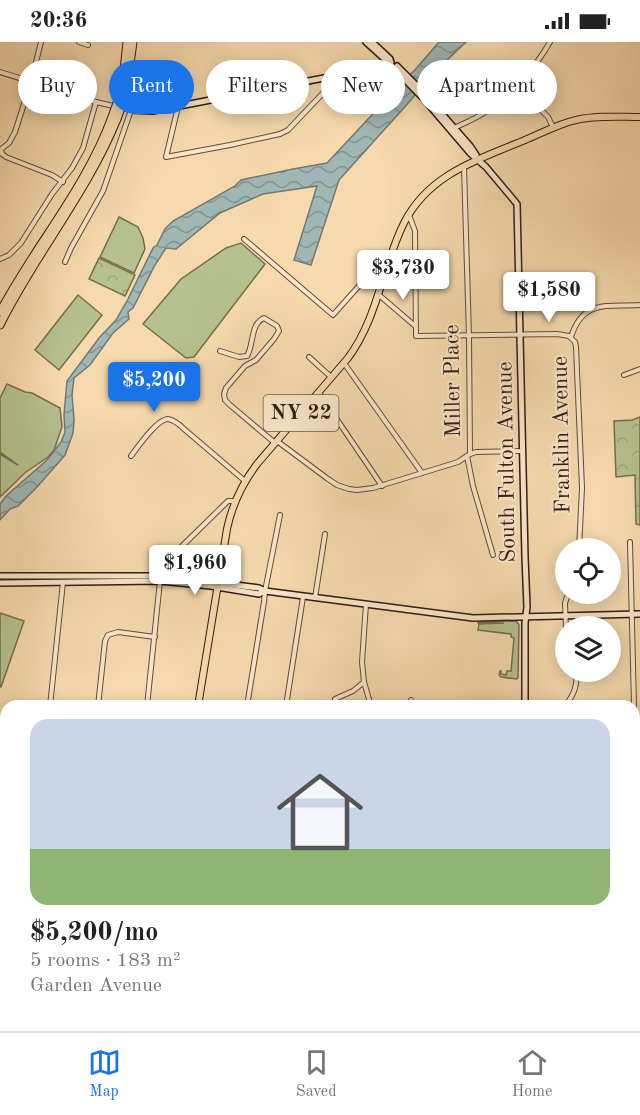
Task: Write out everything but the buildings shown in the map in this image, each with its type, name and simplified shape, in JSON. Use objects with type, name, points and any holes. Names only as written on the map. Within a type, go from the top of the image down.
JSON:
[{"type":"highway","points":[[125,60],[127,42]]},
{"type":"highway","points":[[131,60],[133,42]]},
{"type":"highway","points":[[0,325],[24,282],[82,190],[102,153],[116,114]]},
{"type":"highway","points":[[0,312],[73,195],[115,118]]},
{"type":"main road","name":"NY 22","points":[[199,700],[227,529],[235,501],[257,464],[361,340],[399,233],[415,205],[441,180],[464,165],[577,119],[640,117]]},
{"type":"street","points":[[36,60],[41,42]]},
{"type":"street","points":[[79,42],[88,45]]},
{"type":"street","points":[[366,42],[388,60]]},
{"type":"street","points":[[372,42],[389,60]]},
{"type":"street","points":[[537,60],[550,42]]},
{"type":"street","points":[[0,72],[18,78]]},
{"type":"street","name":"South Fulton Avenue","points":[[405,76],[517,204],[526,584],[525,700]]},
{"type":"street","points":[[194,103],[321,78]]},
{"type":"street","points":[[176,114],[166,157],[280,134],[288,130],[321,96]]},
{"type":"street","points":[[21,114],[15,132],[9,142],[0,149],[2,154],[63,182]]},
{"type":"street","points":[[0,259],[9,255],[21,243],[52,194],[72,168],[83,148],[93,114]]},
{"type":"street","points":[[65,262],[103,191],[130,114]]},
{"type":"street","points":[[452,129],[482,114]]},
{"type":"street","points":[[545,114],[554,128]]},
{"type":"street","name":"Miller Place","points":[[464,165],[470,336],[468,455],[473,486],[493,555]]},
{"type":"street","points":[[409,214],[415,231],[415,325]]},
{"type":"street","points":[[244,239],[333,315],[367,277],[380,265],[389,263]]},
{"type":"street","points":[[367,277],[377,277],[381,286]]},
{"type":"street","points":[[378,294],[415,325]]},
{"type":"street","points":[[571,337],[578,322],[589,310],[601,307],[640,305]]},
{"type":"street","points":[[220,351],[239,357],[247,356],[259,320],[264,318],[277,326],[279,331],[274,339],[256,360],[245,366],[226,388],[225,400],[276,442],[342,487],[363,490],[382,486],[458,462],[476,452],[522,451]]},
{"type":"street","name":"Franklin Avenue","points":[[415,325],[416,336],[557,334],[571,337],[575,342],[582,488],[580,538]]},
{"type":"street","points":[[309,357],[331,378]]},
{"type":"street","points":[[344,363],[422,473]]},
{"type":"street","points":[[624,375],[640,369]]},
{"type":"street","points":[[318,393],[382,486]]},
{"type":"street","points":[[131,456],[160,422],[169,420],[184,429],[245,481]]},
{"type":"street","points":[[148,700],[161,578],[166,565],[176,552],[228,501],[235,501]]},
{"type":"street","points":[[248,700],[265,591],[280,515]]},
{"type":"street","points":[[315,598],[325,534]]},
{"type":"street","points":[[630,542],[634,700]]},
{"type":"street","points":[[0,576],[64,579]]},
{"type":"street","points":[[0,583],[64,579],[161,578],[218,585],[259,594],[265,591],[473,618],[640,614]]},
{"type":"street","points":[[51,700],[64,579]]},
{"type":"street","points":[[287,700],[303,597]]},
{"type":"street","points":[[366,604],[362,662],[369,700]]},
{"type":"street","points":[[565,615],[567,604]]},
{"type":"street","points":[[99,700],[105,640],[108,635],[118,632],[155,636]]},
{"type":"street","points":[[335,700],[353,691],[364,682]]},
{"type":"street","points":[[570,700],[577,682]]},
{"type":"green space","points":[[119,217],[138,227],[143,238],[145,249],[134,273],[100,257]]},
{"type":"green space","points":[[241,243],[265,264],[194,357],[186,358],[143,324],[181,279],[226,248]]},
{"type":"green space","points":[[99,258],[135,275],[125,296],[89,279]]},
{"type":"green space","points":[[78,295],[102,315],[59,370],[35,350]]},
{"type":"green space","points":[[7,384],[32,393],[60,408],[62,427],[54,450],[48,457],[26,472],[0,497],[0,454],[18,465],[0,452],[0,398]]},
{"type":"green space","points":[[640,417],[640,525],[636,524],[635,475],[616,477],[614,421]]},
{"type":"green space","points":[[0,613],[24,621],[1,687],[0,686]]},
{"type":"green space","points":[[514,621],[519,625],[517,679],[499,675],[500,671],[501,674],[506,675],[507,671],[511,671],[514,638],[511,634],[478,630],[479,624],[504,623],[478,622]]},
{"type":"water","points":[[439,42],[466,42],[447,60],[423,60]]},
{"type":"water","points":[[417,68],[417,92],[405,107],[405,78]]},
{"type":"water","points":[[373,114],[398,114],[339,180],[311,265],[294,260],[317,186],[263,194],[220,213],[176,249],[166,248],[133,308],[128,312],[129,319],[113,333],[90,365],[74,378],[73,433],[65,455],[18,506],[10,509],[0,520],[0,504],[6,496],[47,460],[61,442],[65,432],[67,381],[99,338],[116,320],[165,229],[173,221],[235,186],[241,180],[327,163]]}]
